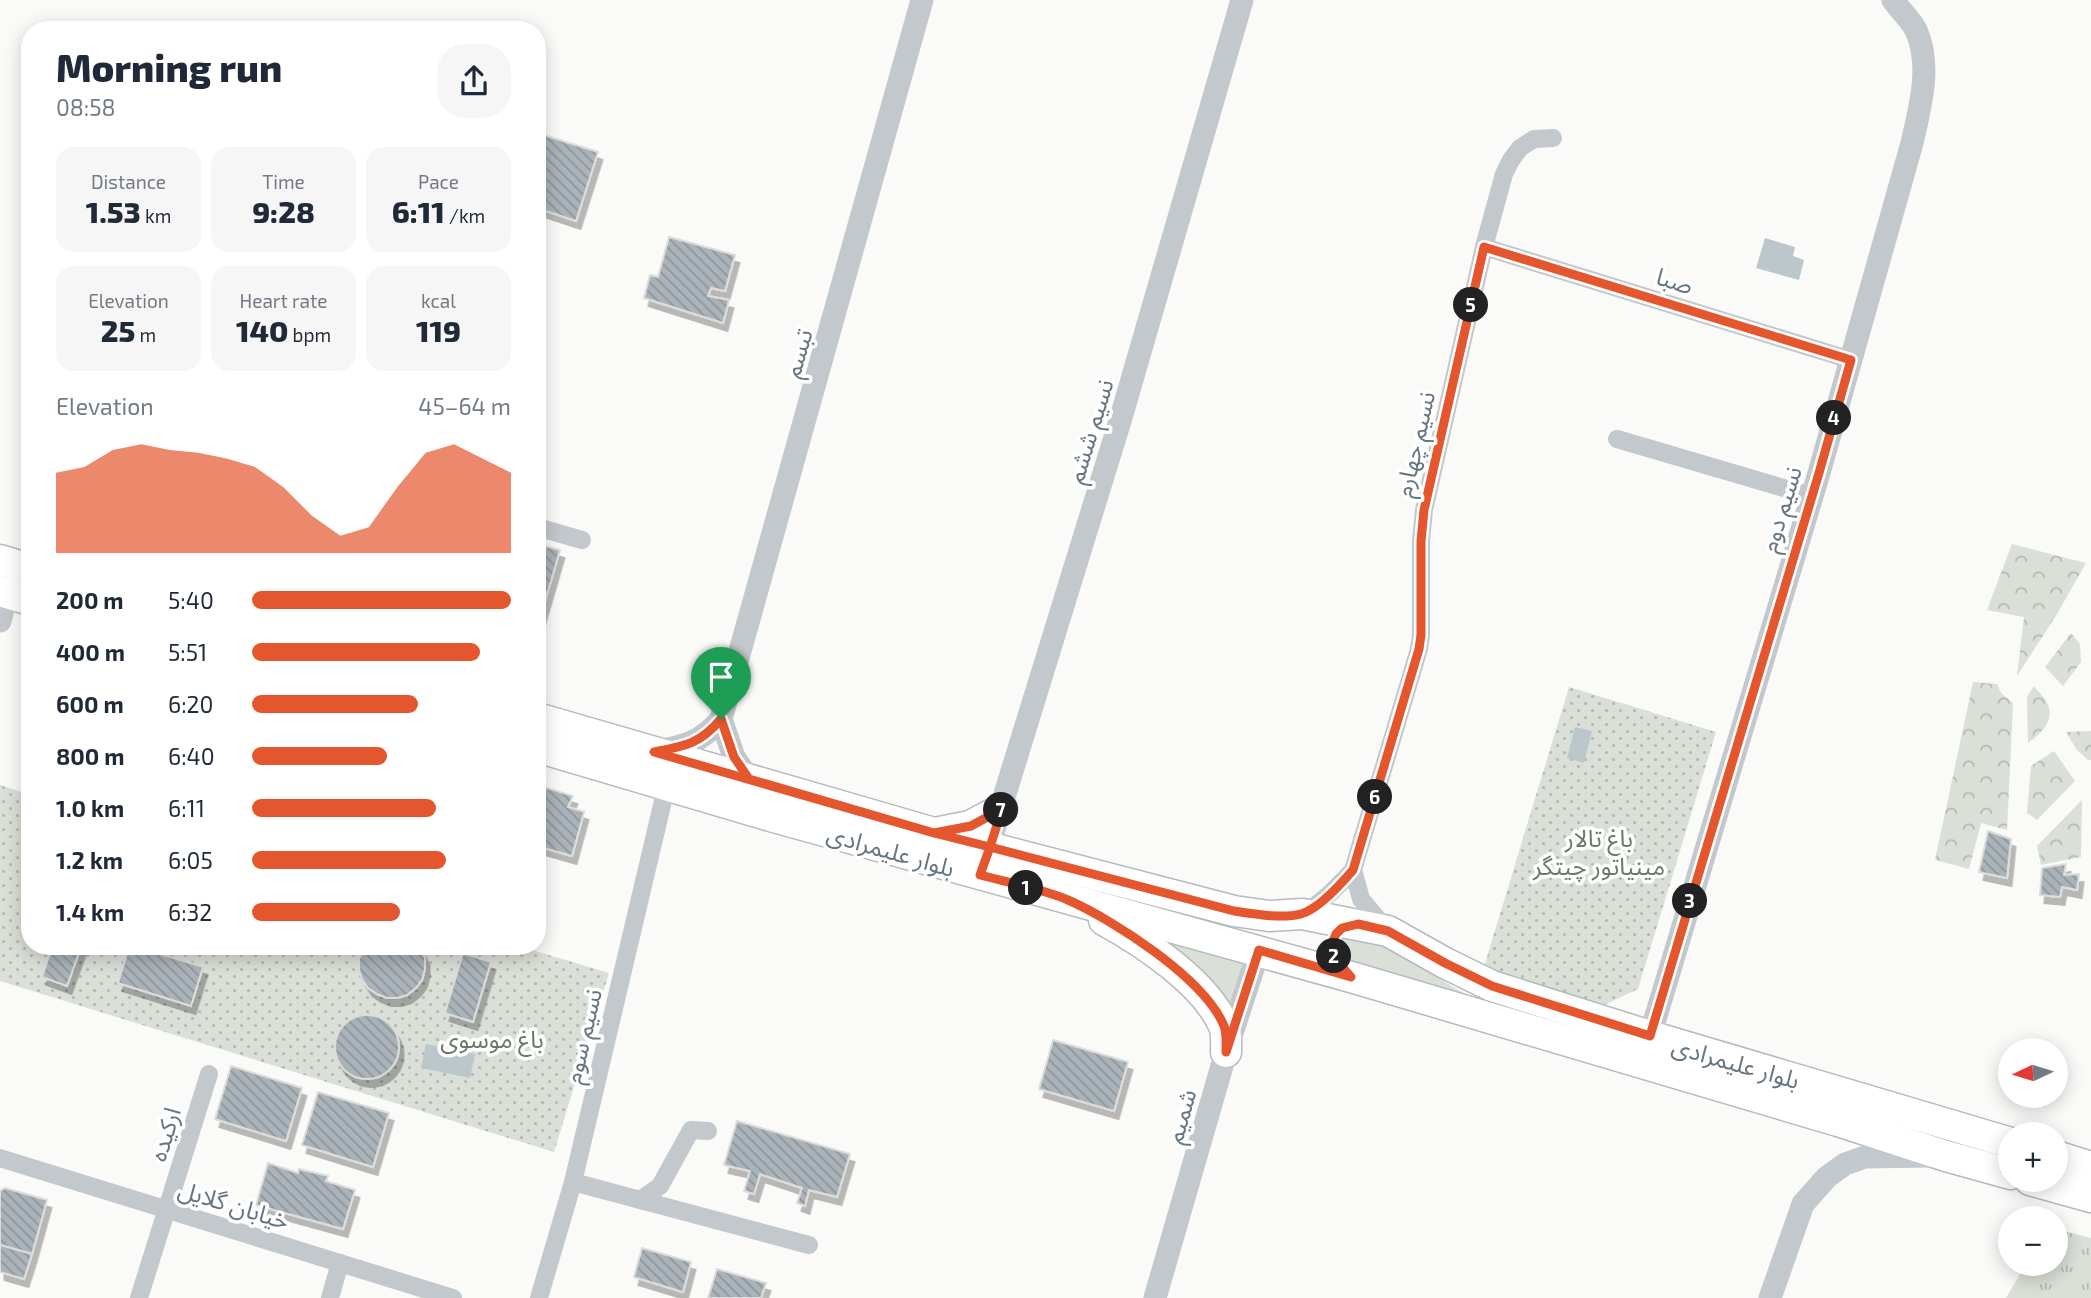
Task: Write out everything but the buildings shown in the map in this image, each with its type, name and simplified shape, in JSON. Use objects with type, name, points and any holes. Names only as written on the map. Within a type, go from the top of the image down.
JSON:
[{"type":"main road","points":[[0,561],[21,567]]},
{"type":"main road","name":"بلوار علیمرادی","points":[[546,721],[934,833],[1234,911],[1269,916],[1302,914],[1388,931],[1492,986],[1998,1139]]},
{"type":"main road","name":"بلوار علیمرادی","points":[[546,750],[980,875],[1259,950],[1998,1170]]},
{"type":"main road","points":[[934,833],[971,826],[1002,809]]},
{"type":"main road","points":[[1067,899],[1131,934],[1175,968],[1213,1006],[1225,1028],[1226,1052]]},
{"type":"main road","points":[[1351,977],[1335,959],[1332,943],[1342,928],[1358,924]]},
{"type":"main road","points":[[2068,1160],[2091,1167]]},
{"type":"main road","points":[[2068,1191],[2091,1197]]},
{"type":"street","name":"تبسم","points":[[721,719],[922,0]]},
{"type":"street","name":"نسیم ششم","points":[[980,875],[1120,421],[1242,0]]},
{"type":"street","name":"نسیم دوم","points":[[1650,1036],[1851,360],[1912,143],[1923,92],[1923,50],[1915,28],[1893,0]]},
{"type":"street","name":"نسیم چهارم","points":[[1302,914],[1337,888],[1353,870],[1419,649],[1424,510],[1484,247],[1504,174],[1520,148],[1534,139],[1553,138]]},
{"type":"street","name":"صبا","points":[[1484,247],[1851,360]]},
{"type":"street","points":[[1617,439],[1811,496]]},
{"type":"street","points":[[546,530],[582,540]]},
{"type":"street","points":[[654,752],[694,743],[709,733],[721,719]]},
{"type":"street","points":[[721,719],[734,757],[749,779]]},
{"type":"street","name":"نسیم سوم","points":[[539,1298],[573,1182],[667,785]]},
{"type":"street","points":[[1353,870],[1361,899],[1388,931]]},
{"type":"street","name":"شمیم","points":[[1155,1298],[1226,1052],[1259,950]]},
{"type":"street","name":"ارکیده","points":[[139,1298],[209,1074]]},
{"type":"street","points":[[640,1200],[660,1185],[691,1130],[708,1131]]},
{"type":"street","points":[[1770,1298],[1803,1204],[1827,1177],[1845,1164],[1865,1157],[1945,1156]]},
{"type":"street","name":"خیابان گلایل","points":[[0,1158],[453,1298]]},
{"type":"street","points":[[573,1182],[809,1245]]},
{"type":"street","points":[[330,1298],[340,1263]]},
{"type":"green space","points":[[2012,544],[2086,563],[2017,676],[2024,617],[1987,610]]},
{"type":"green space","points":[[2071,633],[2080,644],[2081,662],[2063,686],[2045,667]]},
{"type":"green space","points":[[1973,682],[1997,684],[2001,693],[2013,703],[2007,830],[1981,823],[1969,869],[1935,860]]},
{"type":"green space","points":[[2034,686],[2047,702],[2050,716],[2041,731],[2028,743],[2027,697]]},
{"type":"green space","name":"باغ تالار مینیاتور چیتگر","points":[[1569,687],[1716,732],[1638,989],[1602,1006],[1483,970]]},
{"type":"green space","points":[[2091,731],[2091,760],[2088,760],[2077,750],[2066,732]]},
{"type":"green space","points":[[2054,751],[2075,781],[2037,820],[2027,813],[2031,766]]},
{"type":"green space","name":"باغ موسوی","points":[[0,785],[21,792],[21,955],[546,954],[609,973],[554,1152],[0,981]]},
{"type":"green space","points":[[2082,800],[2081,857],[2041,865],[2037,846]]},
{"type":"green space","points":[[1130,926],[1244,958],[1230,1010]]},
{"type":"green space","points":[[1373,927],[1437,976],[1478,1001],[1348,963],[1339,953],[1339,942],[1346,931]]},
{"type":"green space","points":[[2068,1232],[2091,1238],[2091,1298],[2006,1298],[2019,1276],[2068,1276]]},
{"type":"shaded area","points":[[1765,238],[1795,247],[1793,256],[1804,260],[1799,280],[1756,268]]},
{"type":"shaded area","points":[[1575,727],[1592,731],[1584,763],[1567,758]]},
{"type":"shaded area","points":[[426,1044],[475,1054],[470,1078],[421,1068]]},
{"type":"route","points":[[721,719],[709,733],[694,743],[654,752],[934,833],[990,847],[980,875],[1067,899],[1131,934],[1175,968],[1213,1006],[1225,1028],[1226,1052],[1259,950],[1351,977],[1335,959],[1332,943],[1342,928],[1358,924],[1388,931],[1492,986],[1650,1036],[1851,360],[1484,247],[1424,510],[1419,649],[1353,870],[1337,888],[1302,914],[1269,916],[1234,911],[990,847],[1002,809],[971,826],[934,833],[749,779],[734,757],[721,719]]}]
